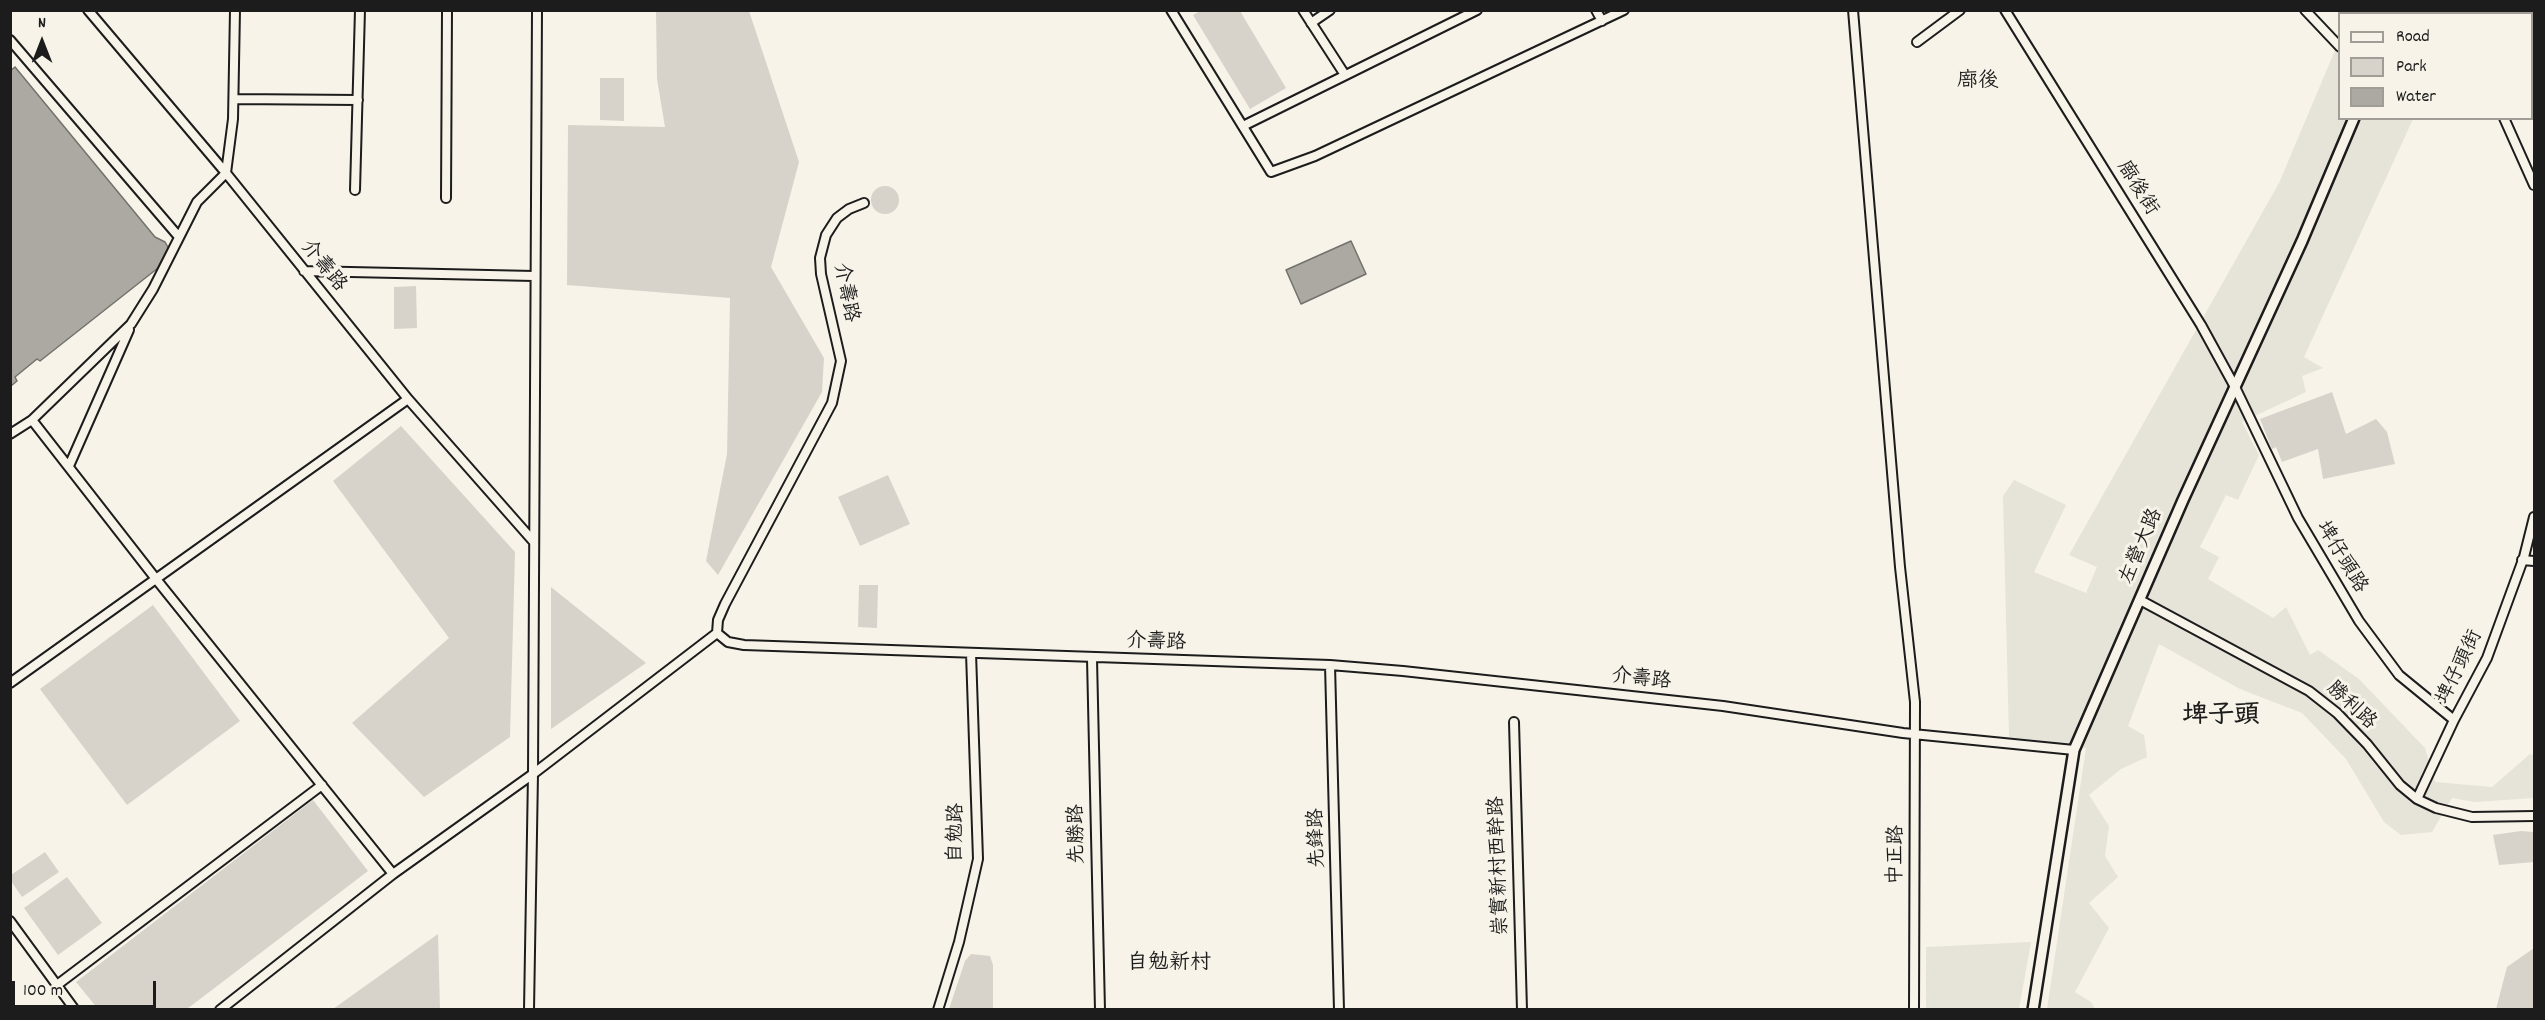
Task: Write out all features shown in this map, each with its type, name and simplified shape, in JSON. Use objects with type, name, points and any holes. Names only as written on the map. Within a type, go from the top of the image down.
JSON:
[{"type":"street","name":"介壽路","points":[[88,10],[226,173],[408,399],[534,542]]},
{"type":"street","points":[[69,466],[131,324],[153,289],[197,202],[226,173],[234,99],[235,10]]},
{"type":"street","points":[[356,190],[360,10]]},
{"type":"street","points":[[446,198],[447,10]]},
{"type":"street","points":[[529,1010],[537,10]]},
{"type":"street","points":[[1171,10],[1271,172],[1315,156],[1624,10]]},
{"type":"street","points":[[1303,10],[1346,75]]},
{"type":"street","points":[[1311,23],[1330,10]]},
{"type":"street","points":[[1243,126],[1477,10]]},
{"type":"street","points":[[1596,10],[1602,21]]},
{"type":"street","name":"中正路","points":[[1853,10],[1900,567],[1915,702],[1914,1010]]},
{"type":"street","points":[[1917,42],[1960,10]]},
{"type":"street","name":"廍後街","points":[[2005,10],[2201,325],[2235,387]]},
{"type":"street","points":[[2305,10],[2338,45]]},
{"type":"street","points":[[10,40],[179,237]]},
{"type":"street","points":[[234,99],[358,100]]},
{"type":"street","name":"左營大路","points":[[2033,1010],[2074,750],[2302,242],[2353,120]]},
{"type":"street","points":[[2505,120],[2535,185]]},
{"type":"street","name":"介壽路","points":[[864,203],[849,209],[837,218],[826,235],[820,258],[821,274],[841,361],[832,403],[718,620],[717,633],[728,642],[744,645],[1092,659],[1330,665],[1415,672],[1723,706],[1916,734],[2074,750]]},
{"type":"street","points":[[304,271],[534,276]]},
{"type":"street","points":[[10,434],[32,420],[131,324]]},
{"type":"street","name":"埤仔頭路","points":[[2235,387],[2298,518],[2359,621],[2399,675],[2454,720]]},
{"type":"street","points":[[10,683],[408,399]]},
{"type":"street","points":[[32,420],[156,579],[393,874]]},
{"type":"street","name":"埤仔頭街","points":[[2417,799],[2454,720],[2487,658],[2535,517]]},
{"type":"street","points":[[2522,560],[2535,561]]},
{"type":"street","name":"勝利路","points":[[2140,600],[2309,691],[2337,713],[2367,744],[2400,785],[2417,799],[2436,808],[2472,817],[2535,816]]},
{"type":"street","points":[[220,1010],[393,874],[532,774],[717,633]]},
{"type":"street","name":"自勉路","points":[[939,1010],[959,942],[978,859],[971,653]]},
{"type":"street","name":"先勝路","points":[[1092,659],[1100,1010]]},
{"type":"street","name":"先鋒路","points":[[1330,665],[1339,1010]]},
{"type":"street","name":"崇實新村西幹路","points":[[1514,722],[1522,1010]]},
{"type":"street","points":[[57,985],[322,785]]},
{"type":"street","points":[[10,921],[75,1010]]},
{"type":"shaded area","points":[[2338,43],[2338,120],[2413,120],[2304,357],[2323,368],[2302,376],[2306,392],[2242,422],[2259,455],[2238,500],[2226,495],[2200,547],[2219,557],[2208,579],[2273,618],[2286,607],[2310,655],[2318,650],[2359,679],[2425,748],[2435,782],[2492,787],[2530,754],[2534,755],[2534,798],[2475,802],[2452,798],[2432,832],[2401,835],[2384,822],[2346,759],[2302,713],[2240,689],[2159,644],[2128,726],[2144,735],[2147,757],[2121,769],[2089,795],[2109,826],[2105,856],[2118,877],[2089,903],[2109,928],[2075,992],[2091,1002],[2095,1009],[2047,1009],[2086,748],[2009,737],[2003,496],[2014,480],[2066,505],[2034,572],[2086,593],[2097,567],[2069,555],[2279,183]]},
{"type":"shaded area","points":[[2031,942],[2019,1009],[1926,1009],[1926,947]]},
{"type":"green space","points":[[656,11],[749,11],[799,162],[771,267],[824,358],[822,392],[718,575],[706,561],[727,454],[730,298],[567,285],[568,125],[665,127],[657,79]]},
{"type":"green space","points":[[1200,11],[1240,11],[1286,88],[1250,109],[1193,15]]},
{"type":"green space","points":[[600,78],[624,78],[624,121],[600,120]]},
{"type":"green space","points":[[885,186],[895,190],[899,200],[895,210],[885,214],[875,210],[871,200],[875,190]]},
{"type":"green space","points":[[416,286],[417,328],[394,329],[394,287]]},
{"type":"green space","points":[[2332,392],[2346,434],[2376,419],[2387,432],[2395,464],[2323,479],[2318,449],[2282,462],[2276,447],[2272,449],[2260,419]]},
{"type":"green space","points":[[401,426],[515,552],[510,737],[424,797],[352,723],[449,638],[333,481]]},
{"type":"green space","points":[[888,475],[910,524],[860,546],[838,497]]},
{"type":"green space","points":[[859,585],[878,585],[877,628],[858,627]]},
{"type":"green space","points":[[551,587],[646,663],[551,729]]},
{"type":"green space","points":[[153,605],[240,721],[127,805],[40,689]]},
{"type":"green space","points":[[313,800],[368,871],[187,1009],[98,1009],[76,982]]},
{"type":"green space","points":[[2521,831],[2534,832],[2534,862],[2499,865],[2493,835]]},
{"type":"green space","points":[[45,852],[59,872],[22,897],[11,881],[11,875]]},
{"type":"green space","points":[[67,877],[102,923],[58,955],[24,908]]},
{"type":"green space","points":[[438,934],[440,1009],[333,1009]]},
{"type":"green space","points":[[2534,948],[2534,1009],[2496,1009],[2507,967]]},
{"type":"green space","points":[[971,954],[990,956],[993,965],[993,1009],[949,1009],[965,961]]},
{"type":"water","points":[[15,67],[155,237],[165,242],[169,249],[158,268],[40,361],[37,359],[15,377],[17,381],[11,386],[10,71]]},
{"type":"water","points":[[1351,241],[1366,274],[1301,304],[1286,270]]},
{"type":"district","name":"廍後","points":[[1978,83]]},
{"type":"district","name":"埤子頭","points":[[2221,718]]},
{"type":"district","name":"自勉新村","points":[[1169,965]]}]
